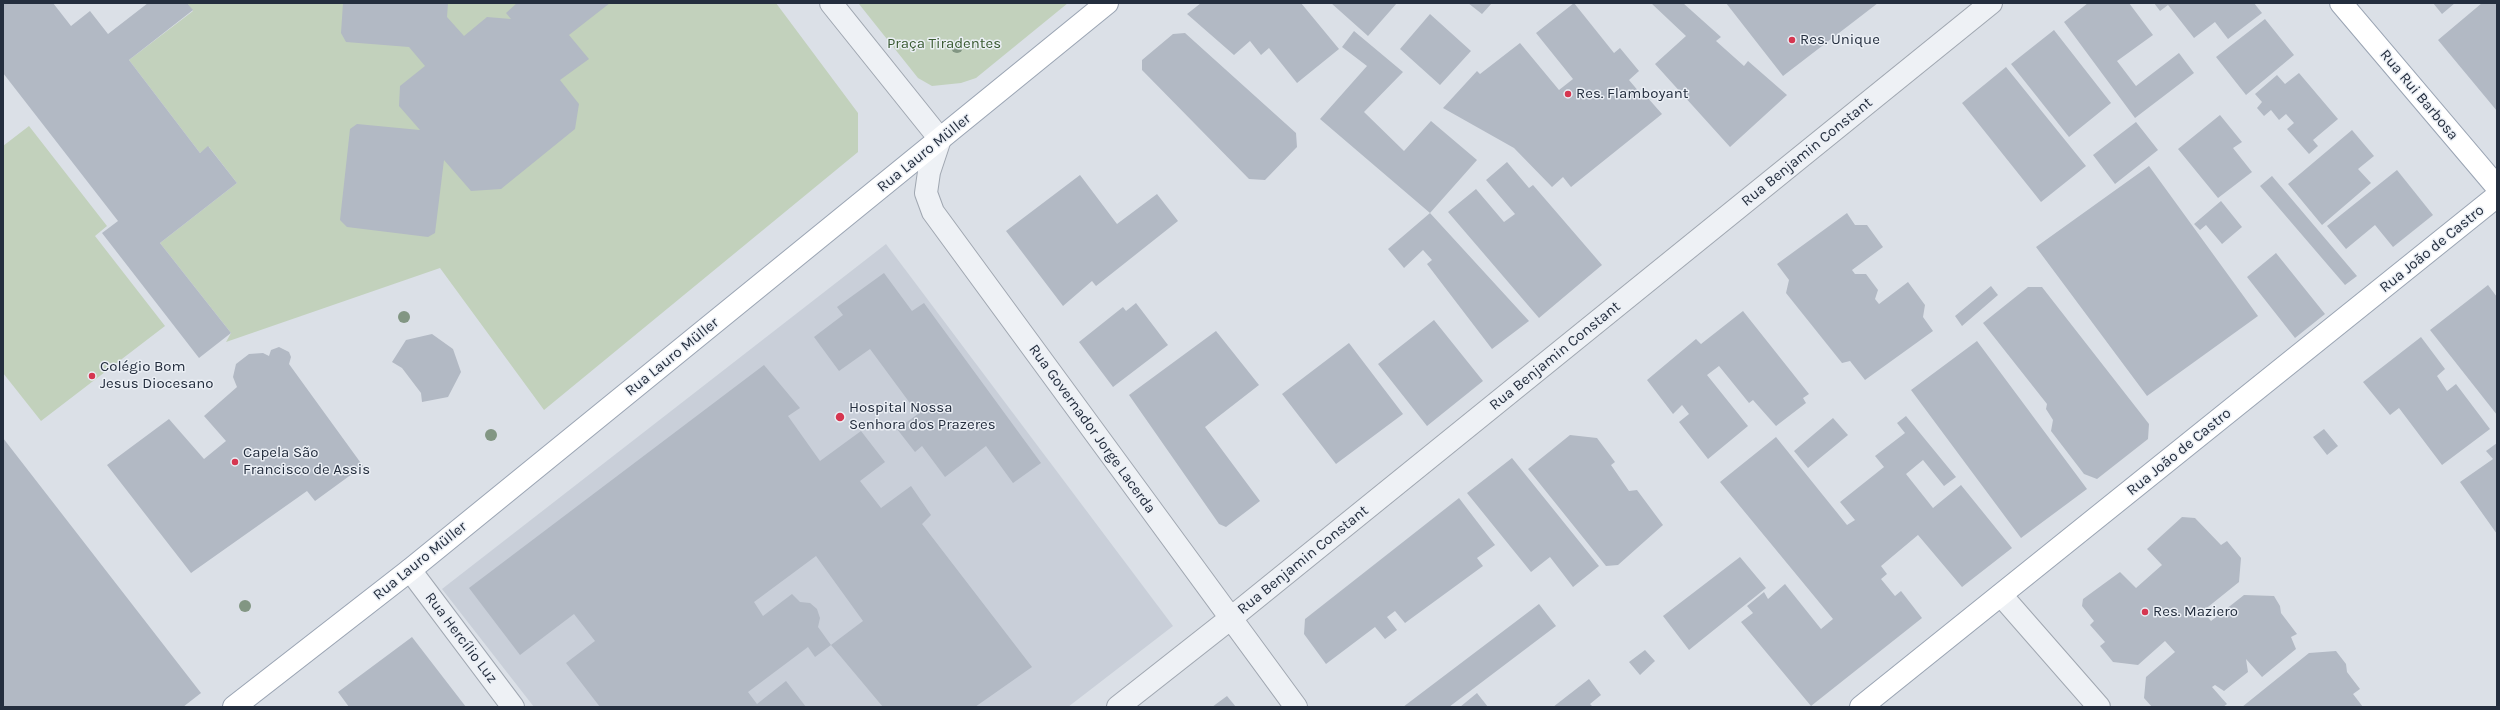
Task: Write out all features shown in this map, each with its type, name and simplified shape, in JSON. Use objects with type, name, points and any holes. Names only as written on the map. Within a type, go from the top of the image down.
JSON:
[{"type":"main road","name":"Rua Lauro Müller","points":[[234,707],[410,570],[1107,3]]},
{"type":"main road","name":"Rua Rui Barbosa","points":[[2341,3],[2497,188]]},
{"type":"main road","name":"Rua João de Castro","points":[[1861,707],[2497,196]]},
{"type":"street","points":[[831,3],[940,139]]},
{"type":"street","name":"Rua Benjamin Constant","points":[[1118,707],[1231,618],[1991,3]]},
{"type":"street","name":"Rua Governador Jorge Lacerda","points":[[940,139],[929,172],[926,193],[933,212],[1296,707]]},
{"type":"street","name":"Rua Hercílio Luz","points":[[410,570],[513,707]]},
{"type":"street","points":[[2000,595],[2099,707]]},
{"type":"shaded area","name":"Hospital Nossa Senhora dos Prazeres","points":[[886,244],[1173,626],[1068,707],[534,707],[442,589]]},
{"type":"green space","name":"Colégio Bom Jesus Diocesano","points":[[187,3],[776,3],[858,113],[858,152],[544,410],[440,268],[226,342],[231,333],[160,243],[237,183],[209,147],[200,153],[129,60],[193,11]]},
{"type":"green space","name":"Praça Tiradentes","points":[[1068,3],[976,78],[961,83],[932,86],[918,78],[859,4]]},
{"type":"green space","points":[[29,126],[107,226],[95,236],[165,326],[41,421],[3,373],[3,146]]},
{"type":"building","points":[[3,3],[53,3],[71,26],[90,11],[108,34],[148,3],[187,3],[193,10],[129,60],[200,153],[208,146],[237,183],[160,243],[231,333],[199,358],[102,233],[118,221],[3,73]]},
{"type":"building","points":[[343,3],[448,3],[447,17],[464,36],[487,17],[511,19],[506,13],[517,3],[610,3],[569,35],[589,59],[560,80],[579,104],[575,129],[501,189],[471,191],[444,160],[435,233],[428,237],[347,227],[340,220],[350,129],[357,124],[420,130],[399,106],[400,86],[425,66],[409,47],[346,42],[341,33]]},
{"type":"building","points":[[1201,3],[1301,3],[1339,49],[1297,83],[1269,48],[1261,55],[1250,41],[1234,55],[1187,14]]},
{"type":"building","points":[[1331,3],[1397,3],[1368,36]]},
{"type":"building","points":[[1468,3],[1492,3],[1482,14]]},
{"type":"building","name":"Res. Flamboyant","points":[[1574,3],[1614,53],[1620,48],[1639,71],[1629,80],[1645,99],[1647,97],[1662,114],[1571,187],[1563,177],[1552,187],[1514,148],[1443,108],[1477,71],[1480,74],[1520,43],[1559,90],[1573,79],[1536,33]]},
{"type":"building","points":[[1651,3],[1683,3],[1721,37],[1716,41],[1744,66],[1748,61],[1787,95],[1730,147],[1655,64],[1686,36]]},
{"type":"building","name":"Res. Unique","points":[[1726,3],[1878,3],[1783,76]]},
{"type":"building","points":[[2088,3],[2129,3],[2153,35],[2117,61],[2136,86],[2179,53],[2194,73],[2135,118],[2064,22]]},
{"type":"building","points":[[2154,3],[2254,3],[2262,13],[2228,39],[2215,22],[2194,38],[2168,5],[2160,11]]},
{"type":"building","points":[[2433,3],[2455,3],[2442,14]]},
{"type":"building","points":[[2482,3],[2497,3],[2497,111],[2438,40]]},
{"type":"building","points":[[1430,14],[1471,51],[1440,85],[1400,49]]},
{"type":"building","points":[[2265,19],[2294,55],[2246,95],[2216,57]]},
{"type":"building","points":[[2054,30],[2111,103],[2069,137],[2011,64]]},
{"type":"building","points":[[1354,31],[1403,72],[1364,112],[1404,151],[1431,121],[1477,160],[1430,213],[1320,119],[1367,66],[1342,47]]},
{"type":"building","points":[[1185,33],[1296,133],[1297,147],[1265,180],[1249,179],[1142,70],[1142,60],[1173,34]]},
{"type":"building","points":[[2006,67],[2086,166],[2041,202],[1962,103]]},
{"type":"building","points":[[2299,73],[2338,119],[2313,140],[2318,146],[2309,154],[2287,129],[2294,123],[2286,114],[2279,120],[2271,110],[2264,116],[2257,108],[2262,102],[2255,94],[2277,75],[2285,84]]},
{"type":"building","points":[[2220,115],[2242,142],[2233,148],[2252,172],[2218,198],[2178,149]]},
{"type":"building","points":[[2136,122],[2158,150],[2115,184],[2093,155]]},
{"type":"building","points":[[2352,130],[2374,156],[2358,169],[2371,183],[2322,225],[2288,184]]},
{"type":"building","points":[[1507,162],[1529,188],[1533,185],[1602,265],[1539,318],[1448,212],[1476,189],[1504,222],[1515,214],[1486,180]]},
{"type":"building","points":[[2149,166],[2258,316],[2147,396],[2036,247]]},
{"type":"building","points":[[2397,170],[2433,215],[2393,247],[2375,225],[2346,249],[2327,226]]},
{"type":"building","points":[[1080,175],[1117,224],[1157,194],[1178,221],[1096,286],[1092,281],[1063,306],[1006,231]]},
{"type":"building","points":[[2272,176],[2357,276],[2345,285],[2260,186]]},
{"type":"building","points":[[2221,201],[2242,227],[2222,244],[2206,225],[2200,230],[2194,224]]},
{"type":"building","points":[[1430,213],[1529,321],[1492,349],[1427,264],[1432,260],[1423,250],[1404,268],[1388,249]]},
{"type":"building","points":[[1847,213],[1855,225],[1867,225],[1883,247],[1852,270],[1855,274],[1866,274],[1878,290],[1875,299],[1879,304],[1908,282],[1925,305],[1923,317],[1933,331],[1865,380],[1850,361],[1842,363],[1786,293],[1789,280],[1777,264]]},
{"type":"building","points":[[2276,253],[2325,314],[2295,338],[2247,277]]},
{"type":"building","points":[[884,273],[912,311],[924,303],[1041,463],[1013,483],[986,446],[945,477],[922,446],[915,452],[897,429],[918,414],[870,349],[839,371],[814,337],[843,315],[837,307]]},
{"type":"building","points":[[2488,285],[2497,297],[2497,415],[2430,330]]},
{"type":"building","points":[[1991,286],[1998,295],[1962,326],[1955,316]]},
{"type":"building","points":[[2028,287],[2042,287],[2149,424],[2148,439],[2097,479],[2084,474],[2051,431],[2053,420],[2046,409],[2047,404],[1983,323]]},
{"type":"building","points":[[1136,303],[1168,345],[1113,387],[1079,342],[1123,307],[1126,311]]},
{"type":"building","points":[[1743,311],[1809,394],[1803,398],[1806,403],[1776,426],[1753,400],[1749,403],[1719,366],[1707,375],[1748,426],[1708,459],[1679,422],[1689,414],[1682,405],[1673,414],[1647,380],[1696,339],[1701,344]]},
{"type":"building","points":[[1434,320],[1483,381],[1427,426],[1378,364]]},
{"type":"building","points":[[1216,331],[1259,385],[1205,427],[1260,501],[1226,527],[1219,524],[1129,395]]},
{"type":"building","points":[[432,334],[453,349],[461,372],[448,397],[422,402],[421,393],[402,368],[392,362],[406,340]]},
{"type":"building","points":[[2421,337],[2445,369],[2437,376],[2447,391],[2456,384],[2490,429],[2442,465],[2399,408],[2390,415],[2363,382]]},
{"type":"building","points":[[1977,341],[2087,489],[2021,538],[1911,390]]},
{"type":"building","points":[[1349,343],[1403,414],[1336,464],[1282,394]]},
{"type":"building","name":"Capela São Francisco de Assis","points":[[279,347],[289,352],[291,357],[289,364],[363,466],[315,501],[307,491],[191,573],[107,465],[169,419],[204,459],[226,441],[204,416],[237,387],[233,377],[236,364],[249,354],[263,353],[269,356],[271,350]]},
{"type":"building","points":[[764,365],[800,408],[788,416],[820,461],[861,431],[885,462],[860,481],[881,508],[911,486],[931,515],[922,524],[1032,667],[975,707],[883,707],[831,645],[815,657],[808,647],[748,692],[757,704],[786,681],[806,707],[600,707],[566,663],[595,641],[574,614],[520,655],[469,588]],"holes":[[[816,556],[863,621],[831,645],[818,627],[820,618],[817,609],[810,603],[800,602],[792,594],[763,616],[754,602]]]},
{"type":"building","points":[[1906,416],[1956,477],[1944,486],[1923,460],[1906,474],[1933,508],[1961,485],[2012,548],[1962,587],[1918,535],[1881,566],[1887,574],[1881,579],[1895,596],[1901,591],[1922,618],[1811,706],[1741,622],[1753,613],[1747,606],[1764,592],[1768,599],[1785,584],[1821,629],[1833,619],[1720,482],[1776,437],[1847,525],[1855,520],[1840,502],[1884,467],[1875,456],[1905,433],[1897,423]]},
{"type":"building","points":[[1833,418],[1848,435],[1808,468],[1794,451]]},
{"type":"building","points":[[2324,429],[2338,446],[2327,455],[2313,437]]},
{"type":"building","points":[[1570,435],[1597,438],[1615,462],[1611,465],[1629,491],[1637,490],[1663,525],[1618,565],[1606,566],[1528,469]]},
{"type":"building","points":[[3,438],[201,693],[183,707],[3,707]]},
{"type":"building","points":[[2497,443],[2497,534],[2460,482],[2493,459],[2486,451]]},
{"type":"building","points":[[1512,458],[1599,566],[1573,587],[1550,557],[1531,572],[1467,493]]},
{"type":"building","points":[[1459,498],[1495,545],[1477,558],[1483,566],[1405,623],[1395,611],[1387,617],[1397,630],[1385,639],[1375,627],[1326,664],[1304,634],[1305,619]]},
{"type":"building","name":"Res. Maziero","points":[[2182,517],[2195,518],[2221,545],[2227,541],[2241,558],[2239,582],[2203,611],[2211,621],[2244,595],[2274,596],[2280,606],[2281,613],[2297,634],[2291,637],[2296,649],[2262,677],[2246,659],[2248,672],[2224,691],[2215,685],[2212,687],[2227,704],[2223,707],[2152,707],[2144,698],[2146,677],[2175,652],[2165,641],[2138,665],[2113,662],[2100,646],[2105,642],[2090,625],[2094,621],[2082,606],[2083,599],[2120,572],[2136,588],[2162,565],[2147,549]]},
{"type":"building","points":[[1740,557],[1766,588],[1689,650],[1663,616]]},
{"type":"building","points":[[1539,604],[1556,626],[1449,707],[1403,707]]},
{"type":"building","points":[[412,637],[466,707],[349,707],[338,692]]},
{"type":"building","points":[[1645,650],[1655,661],[1640,675],[1629,662]]},
{"type":"building","points":[[2336,651],[2346,664],[2347,672],[2360,689],[2353,694],[2363,707],[2242,707],[2309,653]]},
{"type":"building","points":[[1589,679],[1601,695],[1590,704],[1593,707],[1553,707]]},
{"type":"building","points":[[1477,693],[1488,707],[1460,707]]},
{"type":"building","points":[[1227,696],[1236,707],[1212,707]]},
{"type":"place","name":"Res. Unique","points":[[1792,40]]},
{"type":"place","name":"Res. Flamboyant","points":[[1568,94]]},
{"type":"place","name":"Colégio Bom Jesus Diocesano","points":[[92,376]]},
{"type":"place","name":"Hospital Nossa Senhora dos Prazeres","points":[[840,417]]},
{"type":"place","name":"Capela São Francisco de Assis","points":[[235,462]]},
{"type":"place","name":"Res. Maziero","points":[[2145,612]]}]
